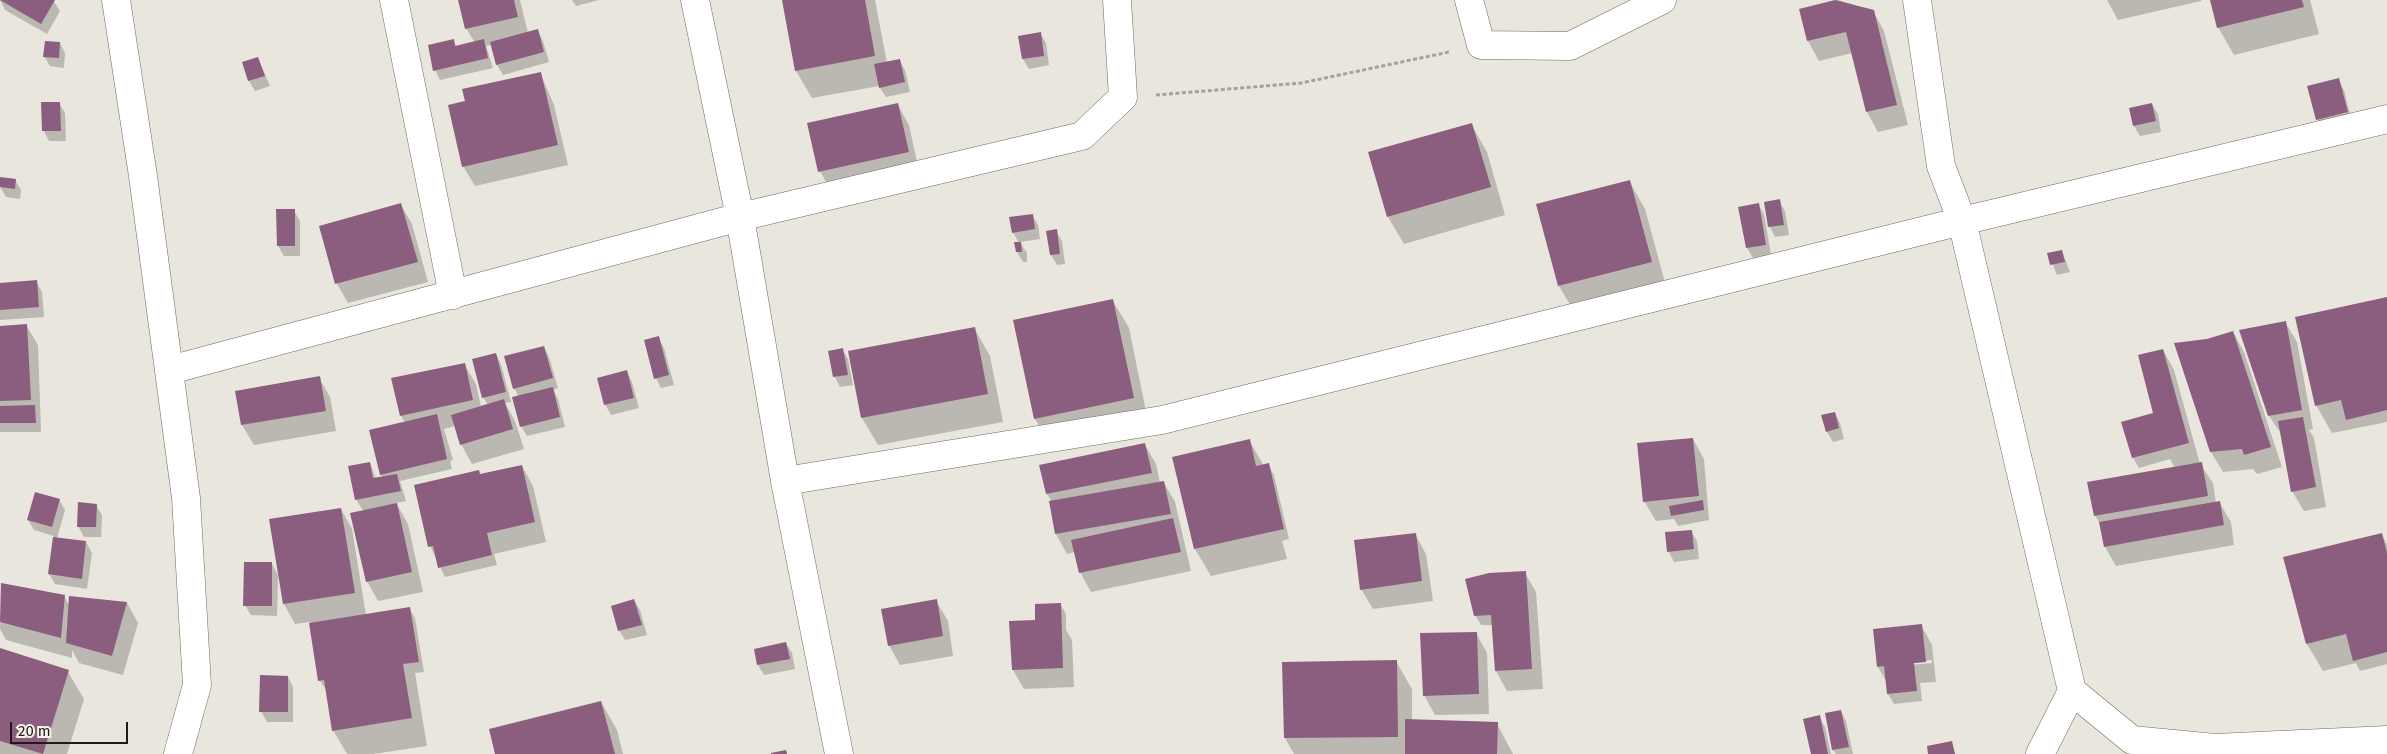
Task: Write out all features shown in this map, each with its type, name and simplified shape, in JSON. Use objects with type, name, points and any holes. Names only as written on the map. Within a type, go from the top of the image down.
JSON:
[{"type":"street","points":[[116,0],[143,176],[186,498],[197,685],[178,754]]},
{"type":"street","points":[[394,0],[453,295]]},
{"type":"street","points":[[695,0],[740,218],[785,480],[839,754]]},
{"type":"street","points":[[170,370],[740,218],[1082,136],[1123,98],[1117,0]]},
{"type":"street","points":[[1469,0],[1481,45],[1570,46],[1662,0]]},
{"type":"street","points":[[1917,0],[1942,166],[1962,221],[2072,691],[2132,740],[2215,748],[2387,740]]},
{"type":"street","points":[[785,480],[1162,420],[1962,221],[2387,119]]},
{"type":"street","points":[[2040,754],[2072,691]]},
{"type":"street","points":[[2189,754],[2215,748]]},
{"type":"path","points":[[1123,98],[1301,83],[1481,45]]},
{"type":"building","points":[[0,0],[55,0],[41,24]]},
{"type":"building","points":[[458,0],[514,0],[518,17],[465,29]]},
{"type":"building","points":[[782,0],[865,0],[875,56],[795,71]]},
{"type":"building","points":[[1835,0],[1874,10],[1897,105],[1866,112],[1846,32],[1807,41],[1799,9]]},
{"type":"building","points":[[2210,0],[2302,0],[2304,7],[2217,28]]},
{"type":"building","points":[[538,29],[544,52],[496,65],[490,42]]},
{"type":"building","points":[[1041,32],[1044,56],[1022,59],[1018,36]]},
{"type":"building","points":[[454,39],[455,46],[484,39],[488,58],[433,71],[428,45]]},
{"type":"building","points":[[45,41],[60,42],[59,58],[43,57]]},
{"type":"building","points":[[258,57],[265,76],[248,81],[242,62]]},
{"type":"building","points":[[900,59],[905,82],[879,88],[874,64]]},
{"type":"building","points":[[541,72],[558,145],[462,167],[448,105],[465,101],[462,89]]},
{"type":"building","points":[[2339,78],[2348,112],[2316,120],[2307,86]]},
{"type":"building","points":[[41,102],[60,102],[61,131],[42,131]]},
{"type":"building","points":[[898,103],[909,152],[818,172],[807,123]]},
{"type":"building","points":[[2152,103],[2156,121],[2133,126],[2129,108]]},
{"type":"building","points":[[1472,123],[1491,187],[1387,217],[1368,152]]},
{"type":"building","points":[[0,177],[16,179],[15,189],[0,187]]},
{"type":"building","points":[[1630,180],[1652,262],[1558,286],[1536,204]]},
{"type":"building","points":[[1780,199],[1784,225],[1768,227],[1764,202]]},
{"type":"building","points":[[401,203],[418,262],[335,284],[319,226]]},
{"type":"building","points":[[1759,203],[1766,245],[1746,248],[1738,207]]},
{"type":"building","points":[[276,209],[295,209],[295,246],[277,246]]},
{"type":"building","points":[[1033,214],[1035,229],[1012,233],[1009,217]]},
{"type":"building","points":[[1057,229],[1060,254],[1050,255],[1046,231]]},
{"type":"building","points":[[1014,242],[1021,242],[1022,252],[1016,252]]},
{"type":"building","points":[[2062,250],[2065,262],[2050,265],[2047,253]]},
{"type":"building","points":[[37,280],[39,307],[0,310],[0,283]]},
{"type":"building","points":[[2387,297],[2387,410],[2346,420],[2341,400],[2315,406],[2295,317]]},
{"type":"building","points":[[1113,299],[1134,398],[1034,419],[1013,320]]},
{"type":"building","points":[[2286,321],[2302,410],[2268,416],[2239,330]]},
{"type":"building","points":[[27,324],[31,400],[0,401],[0,326]]},
{"type":"building","points":[[975,327],[988,394],[861,418],[848,351]]},
{"type":"building","points":[[2233,331],[2271,447],[2244,455],[2242,449],[2210,452],[2174,343],[2207,339]]},
{"type":"building","points":[[659,336],[669,375],[654,379],[644,340]]},
{"type":"building","points":[[544,346],[553,378],[513,389],[504,356]]},
{"type":"building","points":[[843,348],[848,375],[833,377],[828,351]]},
{"type":"building","points":[[2163,349],[2189,443],[2132,458],[2121,422],[2153,413],[2138,355]]},
{"type":"building","points":[[496,353],[506,392],[482,398],[472,359]]},
{"type":"building","points":[[465,363],[473,400],[400,416],[391,378]]},
{"type":"building","points":[[627,370],[634,398],[604,405],[597,378]]},
{"type":"building","points":[[320,376],[326,411],[241,425],[235,391]]},
{"type":"building","points":[[553,387],[560,417],[520,427],[512,397]]},
{"type":"building","points":[[504,399],[513,429],[460,445],[451,415]]},
{"type":"building","points":[[35,405],[36,423],[0,423],[0,406]]},
{"type":"building","points":[[1835,412],[1839,428],[1826,432],[1821,415]]},
{"type":"building","points":[[437,414],[447,459],[380,475],[369,430]]},
{"type":"building","points":[[2303,417],[2316,487],[2291,492],[2278,421]]},
{"type":"building","points":[[1693,438],[1699,496],[1643,502],[1637,443]]},
{"type":"building","points":[[1250,439],[1256,466],[1269,463],[1284,529],[1194,549],[1172,457]]},
{"type":"building","points":[[1145,443],[1152,473],[1046,494],[1039,465]]},
{"type":"building","points":[[370,462],[373,478],[397,474],[401,491],[355,500],[348,466]]},
{"type":"building","points":[[2202,462],[2208,496],[2094,516],[2087,482]]},
{"type":"building","points":[[522,465],[535,522],[487,533],[492,555],[438,568],[433,546],[428,547],[414,485],[479,470],[480,474]]},
{"type":"building","points":[[1164,481],[1171,514],[1055,534],[1049,501]]},
{"type":"building","points":[[35,492],[60,499],[52,527],[27,520]]},
{"type":"building","points":[[1703,500],[1704,510],[1671,516],[1669,506]]},
{"type":"building","points":[[2220,501],[2224,525],[2104,547],[2099,522]]},
{"type":"building","points":[[78,502],[97,504],[96,527],[77,527]]},
{"type":"building","points":[[397,503],[412,572],[366,582],[350,513]]},
{"type":"building","points":[[341,508],[355,593],[283,604],[269,519]]},
{"type":"building","points":[[1173,518],[1181,552],[1079,573],[1071,540]]},
{"type":"building","points":[[1692,530],[1694,549],[1667,552],[1665,532]]},
{"type":"building","points":[[1416,533],[1422,581],[1360,590],[1354,540]]},
{"type":"building","points":[[2382,533],[2387,553],[2387,652],[2353,661],[2346,634],[2306,644],[2283,557]]},
{"type":"building","points":[[53,537],[86,541],[82,579],[48,574]]},
{"type":"building","points":[[244,562],[272,562],[272,606],[243,606]]},
{"type":"building","points":[[1526,571],[1532,669],[1495,671],[1491,615],[1474,616],[1465,579],[1489,573]]},
{"type":"building","points":[[1,583],[65,595],[61,638],[0,622]]},
{"type":"building","points":[[69,596],[127,602],[112,656],[66,643]]},
{"type":"building","points":[[634,599],[642,625],[618,631],[611,606]]},
{"type":"building","points":[[937,599],[943,636],[888,646],[881,609]]},
{"type":"building","points":[[1061,603],[1063,668],[1012,670],[1009,621],[1035,620],[1035,604]]},
{"type":"building","points":[[410,607],[419,662],[403,664],[412,718],[332,731],[324,680],[318,681],[309,623]]},
{"type":"building","points":[[1922,624],[1926,662],[1914,663],[1917,691],[1887,694],[1884,666],[1877,667],[1873,629]]},
{"type":"building","points":[[1477,632],[1479,694],[1423,696],[1420,633]]},
{"type":"building","points":[[786,642],[790,659],[757,665],[754,649]]},
{"type":"building","points":[[0,648],[69,670],[43,754],[0,741]]},
{"type":"building","points":[[1397,660],[1398,737],[1284,738],[1282,662]]},
{"type":"building","points":[[260,675],[288,676],[288,712],[259,712]]},
{"type":"building","points":[[601,701],[615,754],[495,754],[489,729]]},
{"type":"building","points":[[1841,710],[1849,747],[1832,750],[1825,713]]},
{"type":"building","points":[[1820,715],[1828,754],[1811,754],[1803,719]]},
{"type":"building","points":[[1405,719],[1498,722],[1497,754],[1405,754]]},
{"type":"building","points":[[1952,741],[1955,754],[1928,754],[1927,746]]},
{"type":"building","points":[[786,750],[787,754],[771,754],[771,753]]}]
